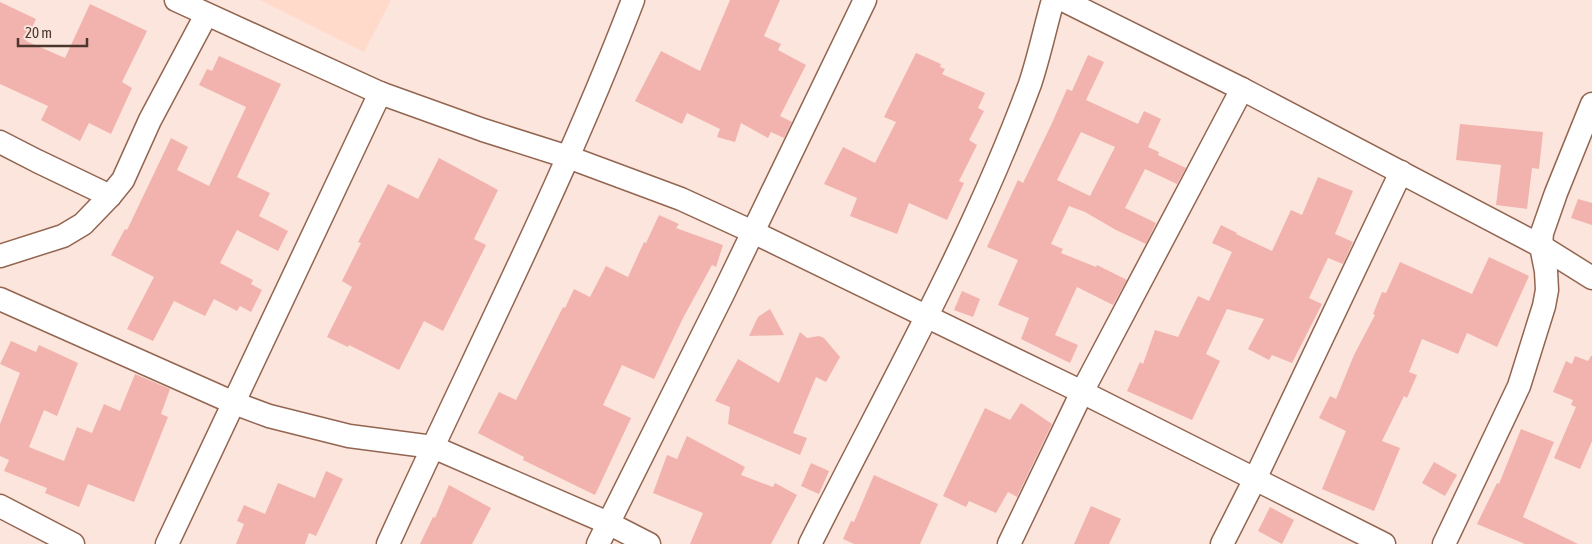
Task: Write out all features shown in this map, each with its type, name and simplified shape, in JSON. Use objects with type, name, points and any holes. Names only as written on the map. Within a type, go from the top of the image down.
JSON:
[{"type":"street","points":[[176,0],[380,93],[482,130],[568,157],[681,199],[1082,392],[1384,544]]},
{"type":"street","points":[[388,544],[604,78],[633,0]]},
{"type":"street","points":[[598,544],[753,232],[865,0]]},
{"type":"street","points":[[810,544],[927,318],[1003,150],[1030,82],[1053,0]]},
{"type":"street","points":[[1063,0],[1242,89],[1401,172],[1541,246],[1592,278]]},
{"type":"street","points":[[0,256],[63,236],[83,224],[110,196],[123,180],[150,120],[206,14]]},
{"type":"street","points":[[1008,544],[1082,392],[1242,89]]},
{"type":"street","points":[[167,544],[380,93]]},
{"type":"street","points":[[1444,544],[1519,386],[1533,345],[1547,290],[1541,246],[1545,221],[1586,136],[1592,104]]},
{"type":"street","points":[[0,142],[37,162],[110,196]]},
{"type":"street","points":[[1222,544],[1255,479],[1401,172]]},
{"type":"street","points":[[0,298],[234,403],[269,416],[349,436],[433,447],[608,523],[649,544]]},
{"type":"street","points":[[0,506],[73,544]]},
{"type":"shaded area","points":[[260,0],[391,0],[364,52]]},
{"type":"building","points":[[730,0],[780,0],[764,36],[781,44],[778,50],[806,65],[780,116],[792,122],[784,138],[771,132],[768,138],[741,123],[735,142],[717,137],[720,129],[687,113],[682,124],[635,101],[661,51],[700,71]]},
{"type":"building","points":[[0,2],[36,19],[26,41],[65,58],[90,4],[147,31],[122,82],[132,88],[111,134],[89,123],[80,141],[41,120],[48,106],[0,84]]},
{"type":"building","points":[[916,53],[941,64],[940,67],[945,69],[942,74],[985,93],[978,108],[984,111],[969,140],[977,145],[959,181],[964,183],[947,220],[909,203],[897,234],[850,216],[857,198],[824,184],[843,147],[875,163],[896,122],[884,117]]},
{"type":"building","points":[[1088,55],[1104,62],[1086,100],[1138,124],[1144,111],[1161,119],[1148,147],[1159,152],[1158,155],[1186,168],[1177,184],[1145,169],[1125,208],[1156,223],[1146,244],[1116,230],[1085,212],[1069,206],[1051,244],[1063,249],[1061,253],[1096,267],[1097,265],[1127,280],[1113,305],[1077,287],[1055,335],[1078,345],[1070,363],[1021,339],[1029,318],[998,305],[1018,260],[987,247],[1018,180],[1023,183],[1067,89],[1072,91]],"holes":[[[1081,132],[1115,147],[1090,196],[1057,180]]]},
{"type":"building","points":[[219,56],[281,84],[237,177],[270,193],[259,216],[288,231],[278,251],[237,230],[220,263],[253,280],[251,284],[262,290],[251,312],[240,306],[237,311],[214,299],[205,316],[174,301],[153,341],[127,329],[154,277],[111,255],[125,229],[127,230],[171,138],[188,147],[177,170],[209,186],[246,107],[199,85],[207,69],[212,71]]},
{"type":"building","points":[[1460,124],[1543,132],[1539,169],[1532,168],[1527,209],[1496,205],[1501,165],[1456,160]]},
{"type":"building","points":[[439,158],[498,190],[474,239],[486,245],[443,331],[424,321],[399,370],[349,345],[348,347],[327,337],[352,287],[342,281],[361,243],[358,242],[388,184],[418,199]]},
{"type":"building","points":[[1318,177],[1353,191],[1335,234],[1353,242],[1343,264],[1328,258],[1309,298],[1322,304],[1292,363],[1272,355],[1269,360],[1248,349],[1264,319],[1227,309],[1206,354],[1220,361],[1192,420],[1127,391],[1140,362],[1143,364],[1155,330],[1178,337],[1198,296],[1209,301],[1232,252],[1212,243],[1221,225],[1272,251],[1291,210],[1302,215]]},
{"type":"building","points":[[1578,199],[1592,203],[1592,225],[1571,218]]},
{"type":"building","points":[[659,215],[679,224],[676,228],[723,245],[716,267],[712,265],[683,318],[654,379],[622,365],[603,405],[631,418],[595,495],[523,460],[524,457],[478,433],[499,392],[516,400],[574,289],[590,297],[606,266],[628,277]]},
{"type":"building","points":[[1489,257],[1529,276],[1497,347],[1467,333],[1458,354],[1422,339],[1409,372],[1417,375],[1407,398],[1404,396],[1382,441],[1400,448],[1374,511],[1322,489],[1346,431],[1319,418],[1330,396],[1336,399],[1354,355],[1375,315],[1373,314],[1382,292],[1386,293],[1400,262],[1472,294]]},
{"type":"building","points":[[962,291],[980,299],[973,317],[954,310]]},
{"type":"building","points":[[770,309],[784,335],[749,336],[758,317]]},
{"type":"building","points":[[800,332],[807,338],[819,336],[824,338],[840,357],[826,382],[816,377],[793,433],[807,438],[800,455],[728,424],[730,407],[715,401],[738,359],[779,383]]},
{"type":"building","points":[[11,341],[36,352],[39,345],[78,363],[57,416],[44,410],[29,447],[64,461],[77,427],[92,433],[104,404],[120,411],[135,374],[170,389],[161,414],[168,417],[134,502],[88,484],[79,507],[45,493],[47,488],[4,471],[9,460],[0,456],[0,424],[20,373],[0,364]]},
{"type":"building","points":[[1575,356],[1588,361],[1592,356],[1592,441],[1580,469],[1554,458],[1576,407],[1571,405],[1573,400],[1553,392],[1566,361],[1572,364]]},
{"type":"building","points":[[1021,403],[1052,424],[1017,497],[1008,492],[996,513],[969,501],[966,507],[943,496],[985,408],[1010,420]]},
{"type":"building","points":[[1521,429],[1554,442],[1523,517],[1578,544],[1525,544],[1477,524],[1497,483],[1499,484]]},
{"type":"building","points":[[687,436],[745,467],[741,475],[773,487],[775,483],[797,495],[771,544],[690,544],[703,513],[653,493],[667,455],[677,459]]},
{"type":"building","points":[[1434,462],[1457,475],[1445,496],[1422,483]]},
{"type":"building","points":[[811,463],[829,471],[819,494],[801,486]]},
{"type":"building","points":[[326,471],[343,479],[316,536],[309,533],[305,544],[236,544],[244,524],[237,521],[244,505],[265,514],[278,483],[315,498]]},
{"type":"building","points":[[874,475],[938,504],[920,544],[854,544],[843,539],[851,521],[854,522]]},
{"type":"building","points":[[449,485],[491,508],[472,544],[420,544],[433,517],[435,518]]},
{"type":"building","points":[[1091,506],[1121,519],[1109,544],[1074,544]]},
{"type":"building","points":[[1270,507],[1294,520],[1282,544],[1258,531]]}]
